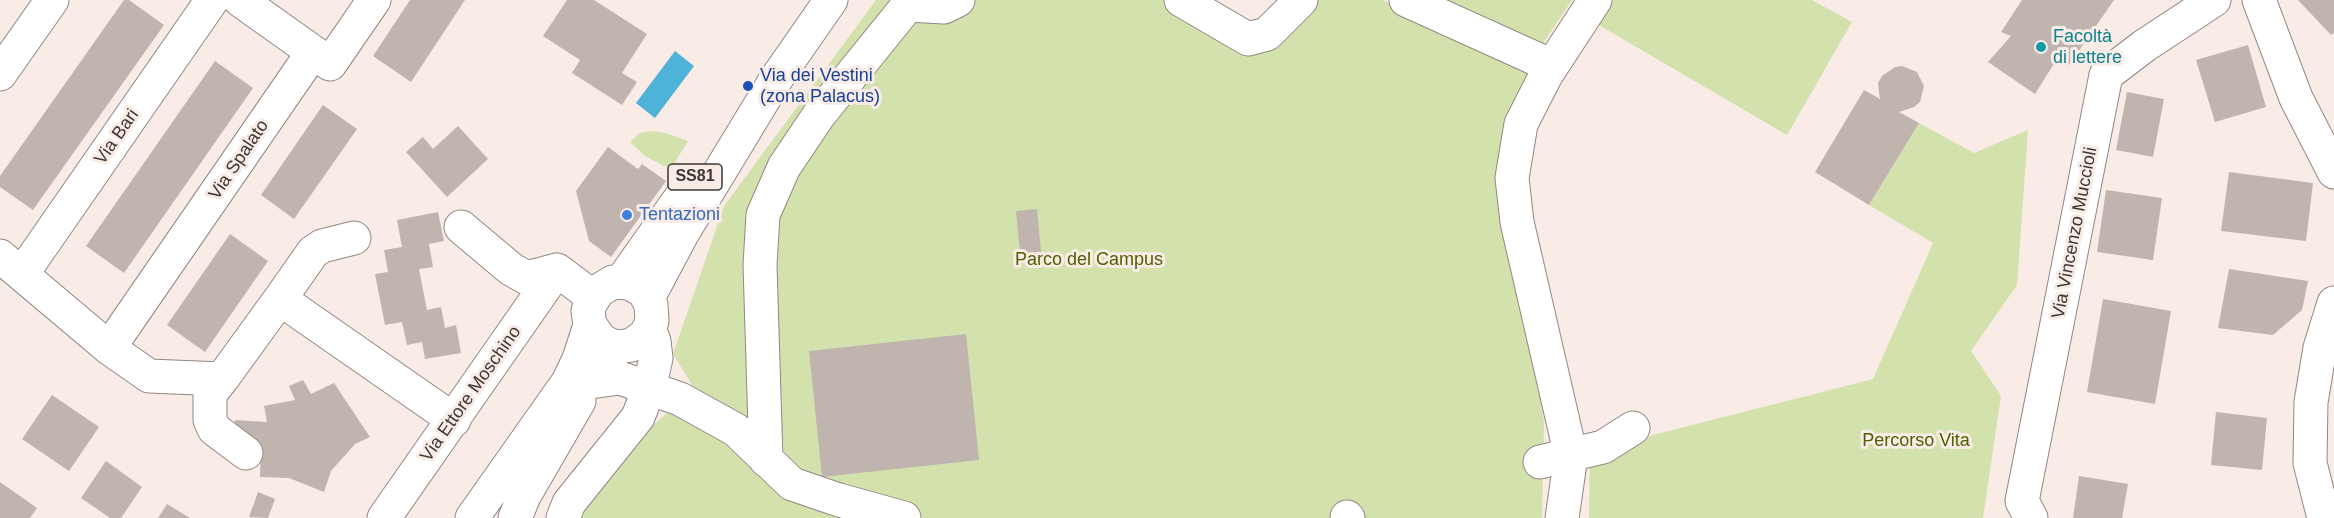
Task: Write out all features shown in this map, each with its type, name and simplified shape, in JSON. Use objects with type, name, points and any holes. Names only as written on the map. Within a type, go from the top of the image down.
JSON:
[{"type":"street","points":[[0,74],[52,0]]},
{"type":"street","name":"Via Bari","points":[[11,265],[212,0]]},
{"type":"street","points":[[240,0],[330,64],[374,0]]},
{"type":"street","name":"SS81","points":[[591,311],[605,285],[632,320],[728,130],[776,79],[831,0]]},
{"type":"street","points":[[766,460],[760,266],[763,215],[784,167],[819,116],[910,2],[945,7],[958,0]]},
{"type":"street","points":[[1181,0],[1248,39],[1267,34],[1301,0]]},
{"type":"street","points":[[1406,0],[1552,66]]},
{"type":"street","points":[[1562,518],[1512,178],[1521,124],[1552,66],[1595,0]]},
{"type":"street","name":"Via Vincenzo Muccioli","points":[[2031,518],[2022,501],[2106,75],[2144,46],[2214,0]]},
{"type":"street","points":[[2259,0],[2296,98],[2334,172]]},
{"type":"street","name":"Via Spalato","points":[[109,348],[313,52]]},
{"type":"street","points":[[461,227],[512,269],[527,278],[557,270],[591,311],[601,340],[632,320]]},
{"type":"street","points":[[246,453],[214,429],[210,420],[210,394],[313,252],[321,246],[354,238]]},
{"type":"street","points":[[11,265],[109,348],[149,376],[222,379]]},
{"type":"street","name":"Via Ettore Moschino","points":[[384,518],[557,270]]},
{"type":"street","points":[[280,299],[454,420]]},
{"type":"street","points":[[2324,518],[2310,463],[2323,402],[2320,348],[2334,303]]},
{"type":"street","points":[[472,518],[568,382],[579,359],[591,311]]},
{"type":"street","points":[[515,518],[524,496],[590,382],[632,320]]},
{"type":"street","points":[[564,518],[569,503],[638,417],[650,384],[634,355],[632,320]]},
{"type":"street","points":[[555,403],[590,382],[620,378],[650,384],[736,430],[792,484],[904,518]]},
{"type":"street","points":[[1555,459],[1603,447],[1633,428]]},
{"type":"green space","name":"Parco del Campus","points":[[876,0],[1181,0],[1247,39],[1308,0],[1382,0],[1552,66],[1521,124],[1517,222],[1544,423],[1542,518],[574,518],[635,435],[658,421],[677,403],[721,432],[673,354],[724,206]]},
{"type":"green space","points":[[1433,0],[1572,0],[1540,48]]},
{"type":"green space","points":[[1613,0],[1812,0],[1852,22],[1787,135],[1597,24]]},
{"type":"green space","name":"Percorso Vita","points":[[1919,123],[1974,153],[2028,130],[2017,285],[1971,351],[2001,396],[1983,518],[1589,518],[1590,451],[1873,379],[1933,243],[1869,205]]},
{"type":"green space","points":[[651,131],[666,133],[688,141],[672,167],[664,166],[645,156],[630,142],[640,133]]},
{"type":"water","points":[[675,51],[694,66],[655,118],[636,103]]},
{"type":"building","points":[[124,0],[129,0],[164,25],[33,210],[0,187],[0,176]]},
{"type":"building","points":[[410,0],[465,0],[411,82],[373,56]]},
{"type":"building","points":[[567,0],[594,0],[647,34],[622,73],[637,82],[622,105],[572,73],[580,60],[543,36]]},
{"type":"building","name":"Facoltà di lettere","points":[[2022,0],[2114,0],[2069,65],[2057,59],[2035,94],[1988,62],[2011,36],[2001,32]]},
{"type":"building","points":[[2298,0],[2334,0],[2334,33],[2331,35]]},
{"type":"building","points":[[2248,45],[2266,107],[2215,122],[2196,60]]},
{"type":"building","points":[[215,61],[253,88],[124,273],[86,246]]},
{"type":"building","points":[[1902,66],[1917,72],[1924,86],[1920,102],[1914,107],[1899,112],[1919,123],[1869,205],[1815,172],[1864,90],[1880,99],[1878,83],[1882,76],[1895,67]]},
{"type":"building","points":[[2127,92],[2164,99],[2153,157],[2116,150]]},
{"type":"building","points":[[323,105],[357,129],[294,219],[261,195]]},
{"type":"building","points":[[458,126],[488,159],[447,197],[406,152],[423,137],[433,149]]},
{"type":"building","points":[[608,147],[638,169],[642,164],[666,181],[611,257],[589,241],[576,191]]},
{"type":"building","points":[[2229,172],[2313,183],[2306,241],[2221,231]]},
{"type":"building","points":[[2106,190],[2162,198],[2153,260],[2097,252]]},
{"type":"building","points":[[1037,209],[1042,261],[1021,263],[1016,211]]},
{"type":"building","points":[[438,212],[444,241],[429,244],[433,267],[419,269],[427,310],[441,307],[445,328],[456,325],[461,353],[425,359],[422,342],[407,345],[402,322],[385,325],[375,274],[388,272],[384,250],[402,247],[397,220]]},
{"type":"building","points":[[230,234],[268,261],[205,352],[167,325]]},
{"type":"building","points":[[2229,269],[2308,281],[2302,310],[2273,335],[2218,328]]},
{"type":"building","points":[[2103,299],[2171,311],[2155,404],[2087,392]]},
{"type":"building","points":[[966,334],[979,460],[822,477],[809,351]]},
{"type":"building","points":[[303,380],[311,394],[334,383],[370,437],[355,444],[331,471],[324,492],[289,478],[260,477],[261,444],[233,443],[235,420],[267,422],[264,406],[295,400],[289,386]]},
{"type":"building","points":[[52,395],[99,427],[69,471],[22,439]]},
{"type":"building","points":[[2216,412],[2267,418],[2262,470],[2211,465]]},
{"type":"building","points":[[106,461],[142,487],[121,518],[110,518],[81,498]]},
{"type":"building","points":[[2079,476],[2128,484],[2122,518],[2073,518]]},
{"type":"building","points":[[0,482],[37,508],[30,518],[0,518]]},
{"type":"building","points":[[258,492],[275,499],[268,518],[249,517]]},
{"type":"building","points":[[167,504],[190,518],[158,518]]},
{"type":"place","name":"Facoltà di lettere","points":[[2041,47]]},
{"type":"place","name":"Via dei Vestini (zona Palacus)","points":[[748,86]]},
{"type":"place","name":"Tentazioni","points":[[627,215]]}]
